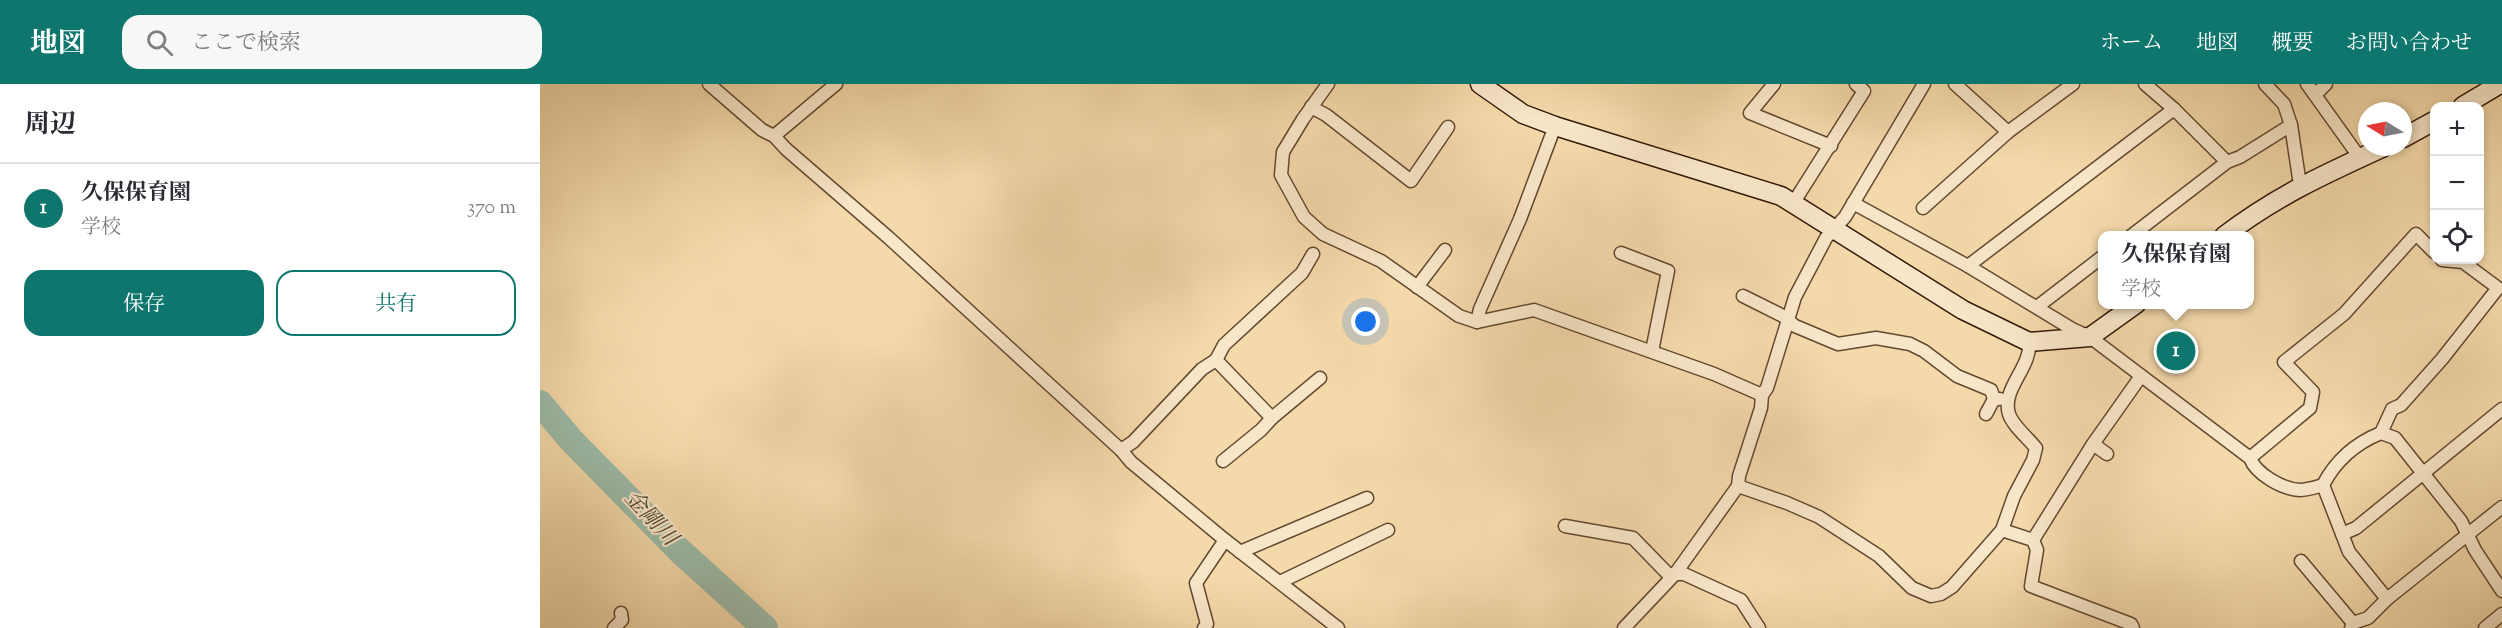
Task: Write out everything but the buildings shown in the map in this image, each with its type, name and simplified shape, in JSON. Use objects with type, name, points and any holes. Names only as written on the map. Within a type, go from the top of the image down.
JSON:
[{"type":"street","points":[[709,84],[762,130],[774,136],[889,238],[1121,450],[1131,462],[1225,540],[1338,628]]},
{"type":"street","points":[[774,136],[836,84]]},
{"type":"street","points":[[1328,84],[1283,152],[1281,175],[1304,217],[1323,234],[1382,261],[1458,316],[1477,322],[1534,310],[1714,374],[1762,395]]},
{"type":"street","points":[[1480,84],[1524,114],[1555,126],[1794,202],[1963,310],[2029,342],[2090,337],[2129,309]]},
{"type":"street","points":[[1774,84],[1749,114],[1831,146]]},
{"type":"street","points":[[1794,202],[1864,91],[1856,84]]},
{"type":"street","points":[[1624,628],[1675,574],[1738,486],[1739,476],[1761,408],[1762,395],[1767,388],[1795,297],[1826,238],[1845,217],[1924,84]]},
{"type":"street","points":[[1923,208],[2008,132],[2073,84]]},
{"type":"street","points":[[2145,84],[2174,109],[2227,162]]},
{"type":"street","points":[[2265,84],[2284,104],[2291,125],[2300,185]]},
{"type":"street","points":[[2326,84],[2311,89],[2360,158]]},
{"type":"street","points":[[2470,102],[2500,84]]},
{"type":"street","points":[[1961,86],[2008,132]]},
{"type":"street","points":[[1311,107],[1326,115],[1411,181],[1448,127]]},
{"type":"street","points":[[1968,266],[2174,109]]},
{"type":"street","points":[[2412,133],[2430,123]]},
{"type":"street","points":[[2137,231],[2227,162],[2241,157],[2291,125]]},
{"type":"street","points":[[1477,322],[1480,309],[1520,219],[1555,126]]},
{"type":"street","points":[[2230,231],[2248,217],[2300,185],[2364,156]]},
{"type":"street","points":[[1853,203],[1968,266],[2072,329],[2090,337],[2250,458],[2253,466],[2281,486],[2301,490],[2323,485]]},
{"type":"street","points":[[2250,458],[2310,408],[2313,392],[2284,362],[2343,314],[2416,234],[2430,248]]},
{"type":"street","points":[[1417,287],[1445,250]]},
{"type":"street","points":[[1621,253],[1668,270],[1652,351]]},
{"type":"street","points":[[1121,450],[1133,442],[1202,369],[1216,360],[1224,345],[1302,273],[1313,254]]},
{"type":"street","points":[[2037,307],[2098,261]]},
{"type":"street","points":[[2387,599],[2349,552],[2323,485],[2330,471],[2355,446],[2381,433],[2392,409],[2401,405],[2442,359],[2498,288],[2466,264]]},
{"type":"street","points":[[1743,296],[1788,319],[1795,326],[1838,344],[1875,338],[1910,344],[1924,351],[1957,376],[1991,390],[1994,399],[1986,414]]},
{"type":"street","points":[[1738,486],[1787,503],[1818,517],[1879,556],[1912,588],[1931,596],[1941,594],[1952,587],[2002,530],[2014,496],[2036,448],[2009,415],[2008,399],[2030,354],[2029,342]]},
{"type":"street","points":[[1216,360],[1272,418]]},
{"type":"street","points":[[2033,540],[2093,444],[2141,376]]},
{"type":"street","points":[[1223,462],[1320,378]]},
{"type":"street","points":[[1994,399],[2008,399]]},
{"type":"street","points":[[2342,534],[2356,528],[2502,409]]},
{"type":"street","points":[[2381,433],[2395,438],[2461,520],[2502,591]]},
{"type":"street","points":[[2093,444],[2107,454]]},
{"type":"street","points":[[1240,552],[1367,498]]},
{"type":"street","points":[[2301,561],[2352,625],[2368,618],[2387,599],[2502,507]]},
{"type":"street","points":[[1565,526],[1633,538],[1668,574],[1684,574],[1742,600],[1759,628]]},
{"type":"street","points":[[1280,582],[1388,530]]},
{"type":"street","points":[[2002,530],[2033,540]]},
{"type":"street","points":[[1204,628],[1207,624],[1196,583],[1225,540]]},
{"type":"street","points":[[2033,540],[2037,550],[2031,586],[2110,615],[2131,624],[2133,628]]},
{"type":"street","points":[[614,628],[622,620],[621,613]]},
{"type":"street","points":[[2484,628],[2502,614]]},
{"type":"waterway","name":"金剛川","points":[[540,403],[571,440],[680,551],[765,628]]},
{"type":"place","name":"久保保育園","points":[[2176,351]]}]
